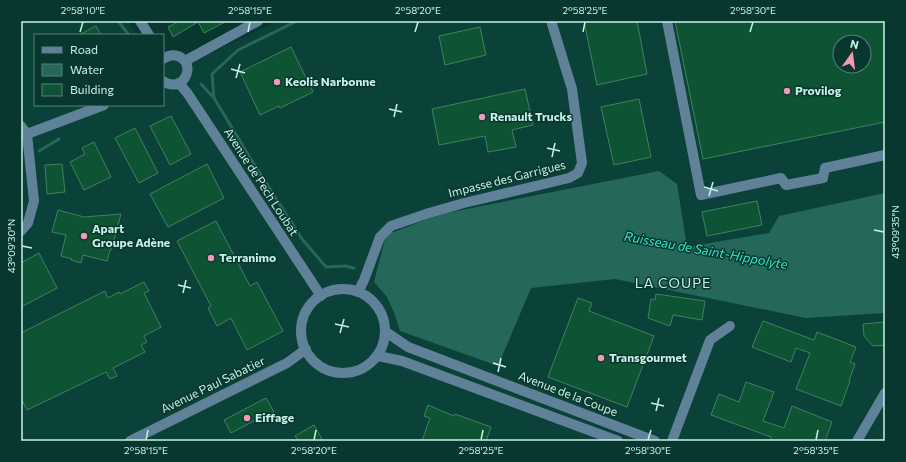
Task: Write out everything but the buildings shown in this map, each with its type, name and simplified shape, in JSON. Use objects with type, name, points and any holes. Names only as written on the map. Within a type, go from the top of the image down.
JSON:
[{"type":"street","points":[[140,21],[148,34]]},
{"type":"street","points":[[185,61],[258,21]]},
{"type":"street","points":[[667,21],[701,195],[781,178],[786,185],[823,178],[825,168],[885,155]]},
{"type":"street","name":"Impasse des Garrigues","points":[[358,292],[380,237],[391,226],[464,202],[569,178],[578,173],[582,163],[572,89],[552,24]]},
{"type":"street","points":[[164,57],[173,55],[181,58],[185,61],[187,66],[186,76],[180,83],[167,84],[164,82]]},
{"type":"street","name":"Avenue de Pech Loubat","points":[[180,83],[321,296]]},
{"type":"street","points":[[21,231],[28,223],[34,201],[23,132],[101,106]]},
{"type":"street","points":[[345,290],[358,292],[369,298],[378,308],[384,319],[386,332],[378,356],[367,366],[354,372],[340,373],[326,369],[314,361],[306,349],[302,338],[302,326],[305,314],[312,304],[321,296],[333,291],[345,290]]},
{"type":"street","points":[[672,441],[710,340],[730,326]]},
{"type":"street","name":"Avenue de la Coupe","points":[[386,332],[408,347],[655,441]]},
{"type":"street","name":"Avenue Paul Sabatier","points":[[130,441],[286,363],[306,349]]},
{"type":"street","points":[[378,356],[402,361],[618,441]]},
{"type":"street","points":[[858,441],[885,393]]},
{"type":"shaded area","points":[[21,21],[128,21],[136,34],[34,34],[34,106],[164,106],[164,59],[192,62],[278,21],[885,21],[885,441],[21,441]]},
{"type":"water","name":"Ruisseau de Saint-Hippolyte","points":[[659,171],[677,184],[687,247],[769,233],[779,216],[885,193],[885,313],[806,318],[615,279],[531,288],[498,366],[400,331],[387,297],[374,282],[386,235],[441,214]]},
{"type":"waterway","points":[[118,21],[128,34]]},
{"type":"waterway","points":[[214,98],[212,74],[238,50],[297,21]]},
{"type":"waterway","points":[[201,84],[214,98],[302,239],[326,267],[345,266],[354,268]]},
{"type":"waterway","points":[[39,151],[59,139]]},
{"type":"place","name":"Keolis Narbonne","points":[[277,82]]},
{"type":"place","name":"Provilog","points":[[787,91]]},
{"type":"place","name":"Renault Trucks","points":[[482,117]]},
{"type":"place","name":"Apart Groupe Adène","points":[[84,236]]},
{"type":"place","name":"Terranimo","points":[[211,258]]},
{"type":"place","name":"Transgourmet","points":[[601,358]]},
{"type":"place","name":"Eiffage","points":[[247,418]]},
{"type":"district","name":"LA COUPE","points":[[673,283]]}]
